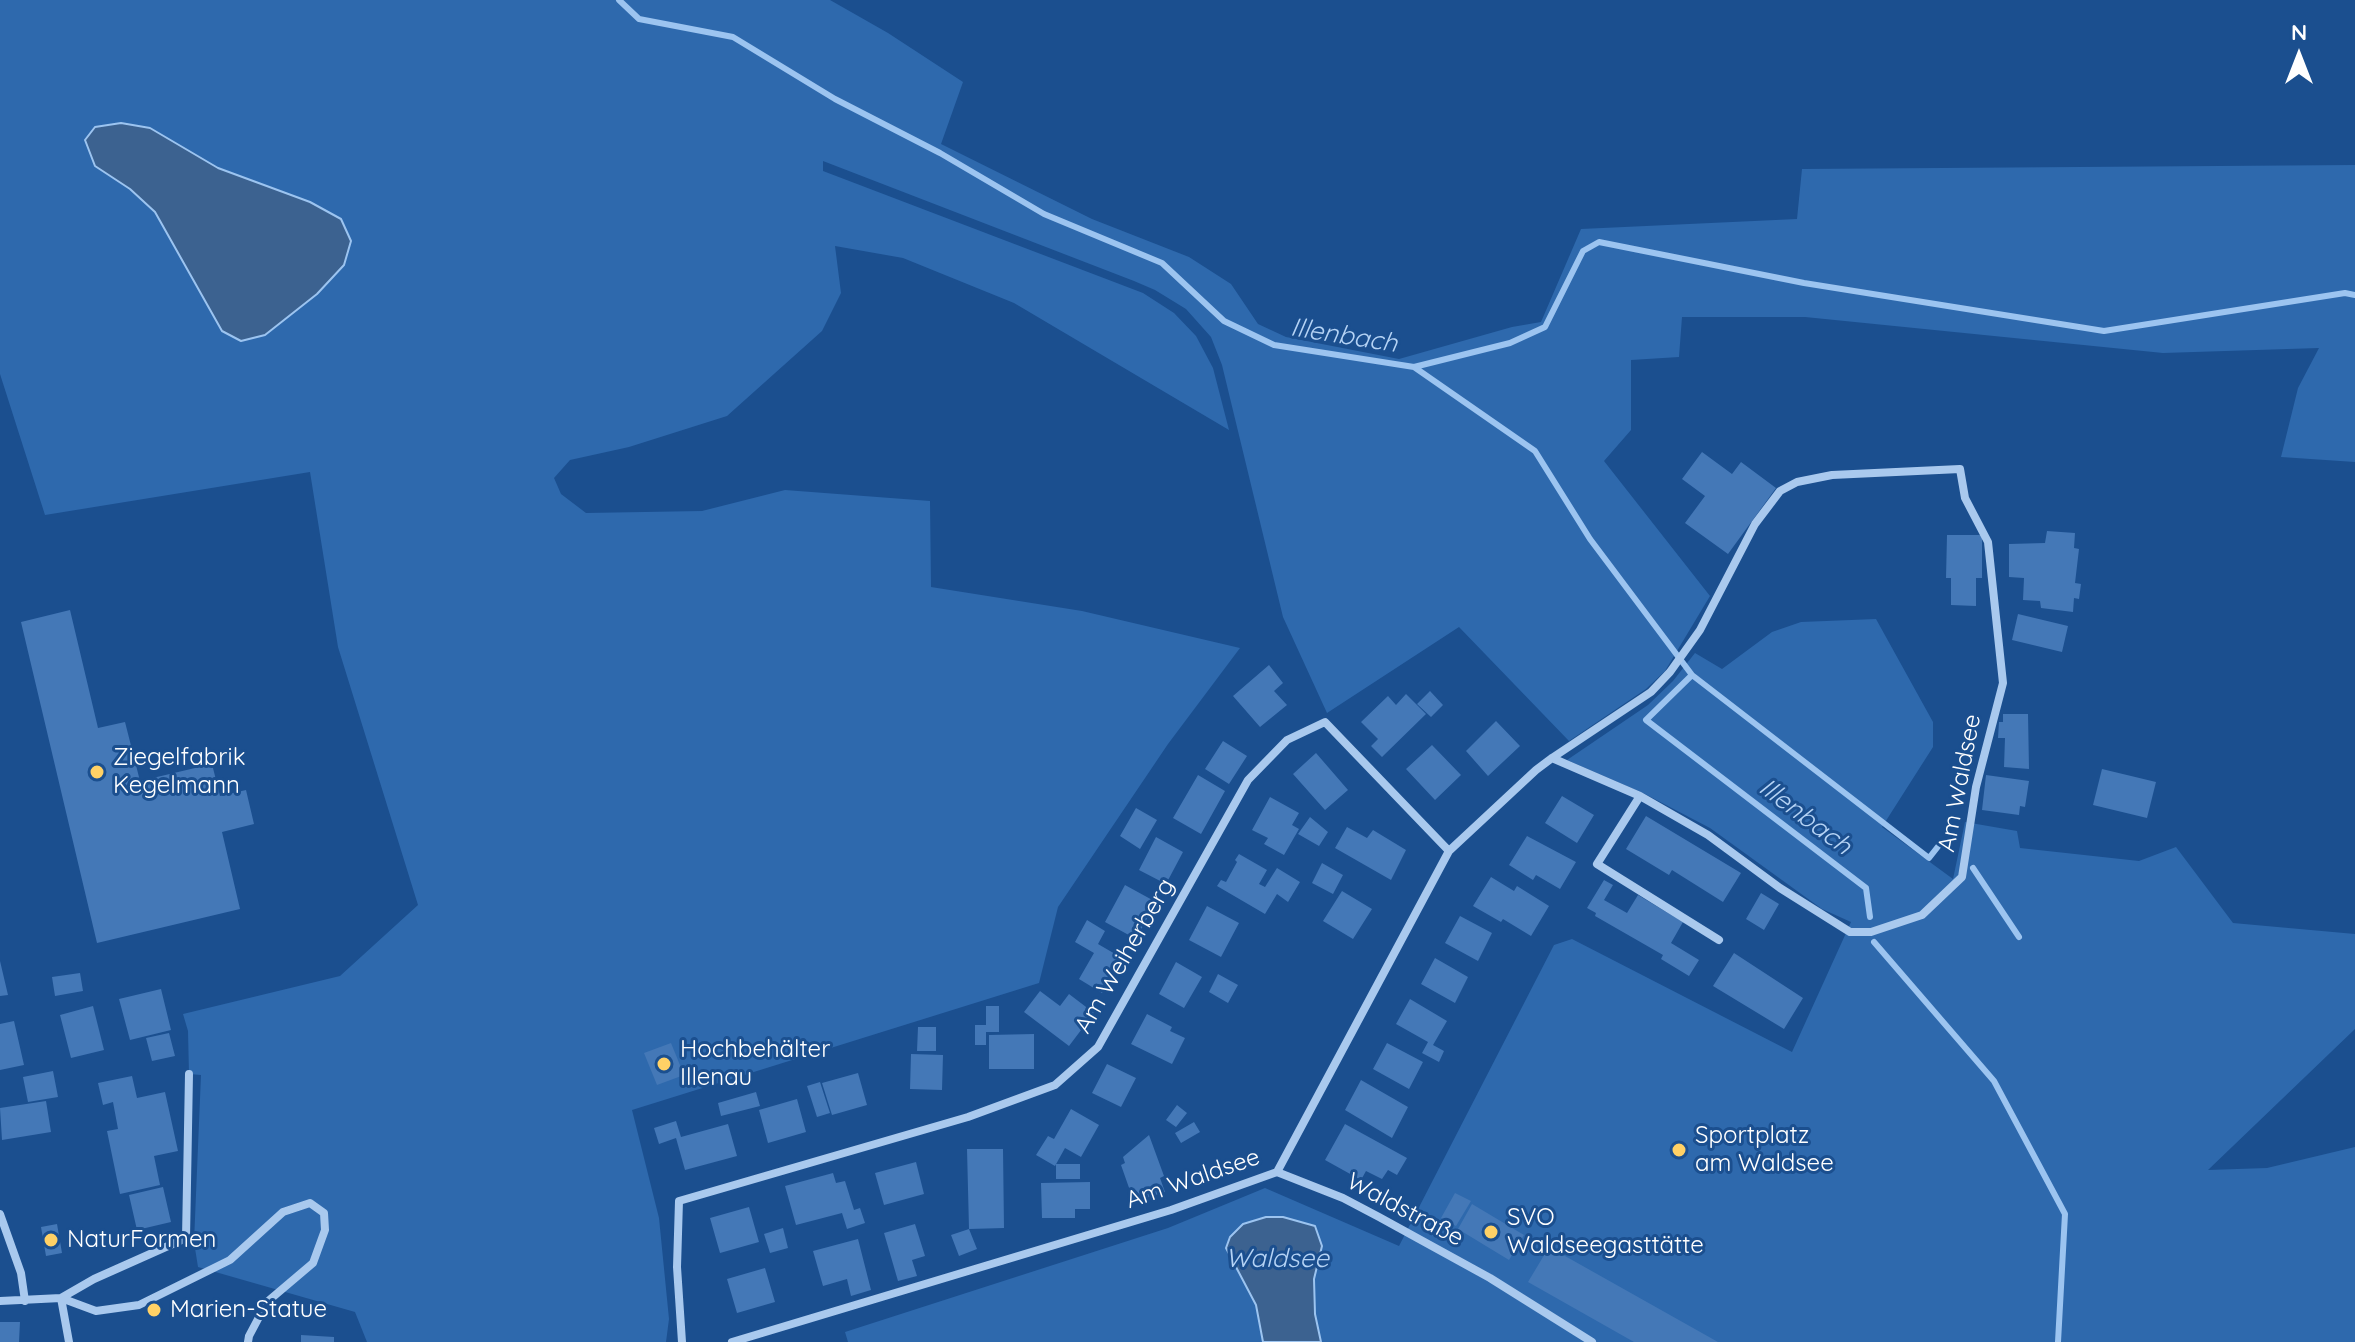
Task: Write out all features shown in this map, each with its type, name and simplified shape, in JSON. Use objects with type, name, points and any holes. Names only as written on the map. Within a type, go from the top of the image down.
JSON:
[{"type":"street","name":"Am Waldsee","points":[[732,1342],[1171,1210],[1277,1172],[1449,851],[1552,758],[1651,692],[1670,672],[1700,630],[1755,524],[1780,491],[1797,482],[1832,475],[1960,469],[1965,498],[1988,542],[2003,683],[1976,787],[1962,877],[1922,915],[1871,932],[1850,932],[1780,888],[1708,835],[1640,796],[1552,758]]},
{"type":"street","name":"Am Weiherberg","points":[[682,1342],[677,1267],[679,1201],[968,1117],[1055,1085],[1098,1047],[1248,780],[1287,740],[1325,722],[1449,851]]},
{"type":"street","points":[[1640,796],[1597,864],[1719,940]]},
{"type":"street","points":[[61,1298],[94,1279],[186,1238],[189,1074]]},
{"type":"street","name":"Waldstraße","points":[[1277,1172],[1343,1198],[1379,1217],[1490,1278],[1592,1342]]},
{"type":"street","points":[[0,1301],[61,1298],[96,1311],[139,1305],[230,1260],[283,1212],[310,1203],[324,1213],[325,1230],[313,1263],[267,1302],[248,1342]]},
{"type":"street","points":[[0,1214],[21,1273],[25,1301]]},
{"type":"street","points":[[61,1298],[69,1342]]},
{"type":"shaded area","points":[[0,0],[830,0],[963,82],[941,144],[1092,219],[1189,257],[1231,284],[1258,324],[1286,337],[1399,359],[1512,327],[1541,322],[1581,229],[1797,219],[1802,169],[2355,165],[2355,462],[2281,457],[2298,388],[2319,348],[2163,353],[1805,317],[1682,317],[1679,357],[1631,360],[1631,430],[1604,461],[1710,596],[1665,671],[1646,689],[1569,741],[1459,627],[1327,713],[1283,617],[1222,365],[1211,337],[1186,309],[1134,281],[823,161],[823,171],[1143,293],[1174,313],[1196,336],[1213,368],[1229,430],[1014,303],[903,258],[835,246],[841,293],[822,331],[727,416],[629,447],[570,460],[554,478],[561,494],[586,513],[702,511],[785,490],[930,501],[931,587],[1082,611],[1240,648],[1168,744],[1058,907],[1039,983],[632,1110],[659,1218],[669,1319],[666,1342],[367,1342],[355,1312],[198,1267],[194,1242],[201,1075],[189,1074],[188,1031],[183,1014],[340,976],[418,905],[338,647],[310,472],[45,515],[0,374]],"holes":[[[150,128],[218,168],[254,182],[317,294],[293,312],[222,331],[155,211],[130,189]]]},
{"type":"shaded area","points":[[1876,619],[1933,722],[1933,747],[1882,827],[1953,879],[1965,822],[2017,831],[2020,848],[2139,861],[2176,847],[2233,923],[2355,934],[2355,1029],[2208,1170],[2267,1168],[2355,1147],[2355,1342],[1321,1342],[1315,1314],[1314,1279],[1322,1245],[1314,1226],[1283,1217],[1266,1217],[1243,1224],[1230,1237],[1226,1247],[1256,1305],[1263,1342],[848,1342],[845,1332],[1168,1228],[1265,1188],[1399,1246],[1554,945],[1572,939],[1792,1052],[1851,922],[1822,909],[1710,828],[1643,793],[1567,760],[1648,705],[1673,681],[1695,653],[1722,669],[1772,632],[1801,622]]},
{"type":"water","points":[[121,123],[150,128],[218,168],[310,202],[341,219],[351,241],[344,265],[317,294],[265,335],[241,341],[222,331],[155,212],[130,189],[95,166],[85,140],[95,127]]},
{"type":"water","name":"Waldsee","points":[[1266,1217],[1283,1217],[1315,1226],[1322,1246],[1314,1279],[1315,1314],[1321,1342],[1263,1342],[1256,1305],[1226,1248],[1230,1237],[1243,1224]]},
{"type":"building","points":[[1702,452],[1732,474],[1741,462],[1776,488],[1728,554],[1685,523],[1705,496],[1682,479]]},
{"type":"building","points":[[2047,531],[2075,533],[2074,548],[2079,549],[2075,583],[2081,584],[2079,599],[2074,598],[2073,612],[2041,608],[2040,601],[2023,600],[2024,578],[2009,577],[2009,544],[2045,543]]},
{"type":"building","points":[[1947,535],[1982,535],[1982,578],[1976,578],[1976,606],[1951,605],[1951,578],[1946,578]]},
{"type":"building","name":"Ziegelfabrik Kegelmann","points":[[70,610],[98,728],[125,722],[140,781],[212,764],[220,796],[246,790],[254,824],[222,832],[240,909],[97,943],[21,622]]},
{"type":"building","points":[[2018,614],[2068,626],[2062,652],[2012,640]]},
{"type":"building","points":[[1269,665],[1283,683],[1274,691],[1287,705],[1260,727],[1233,696]]},
{"type":"building","points":[[1430,691],[1443,705],[1431,717],[1417,704]]},
{"type":"building","points":[[1406,694],[1426,714],[1382,757],[1371,746],[1378,739],[1361,722],[1388,696],[1396,705]]},
{"type":"building","points":[[2003,714],[2028,714],[2029,769],[2004,767],[2005,738],[1998,738]]},
{"type":"building","points":[[1496,721],[1520,746],[1488,776],[1466,751]]},
{"type":"building","points":[[1223,741],[1247,756],[1229,784],[1205,769]]},
{"type":"building","points":[[1432,745],[1461,775],[1435,800],[1406,769]]},
{"type":"building","points":[[1316,753],[1348,790],[1325,810],[1293,774]]},
{"type":"building","points":[[2102,769],[2156,782],[2147,818],[2093,805]]},
{"type":"building","points":[[1198,775],[1225,791],[1201,834],[1173,818]]},
{"type":"building","points":[[1986,775],[2029,781],[2025,807],[2020,806],[2019,815],[1982,810]]},
{"type":"building","points":[[1562,796],[1594,815],[1577,843],[1545,823]]},
{"type":"building","points":[[1270,797],[1299,813],[1292,825],[1299,829],[1284,855],[1264,844],[1268,838],[1252,830]]},
{"type":"building","points":[[1136,808],[1157,820],[1140,849],[1120,836]]},
{"type":"building","points":[[1646,816],[1741,873],[1723,902],[1672,870],[1669,875],[1626,849]]},
{"type":"building","points":[[1310,817],[1328,832],[1319,846],[1298,834]]},
{"type":"building","points":[[1347,827],[1367,838],[1373,830],[1406,850],[1391,880],[1335,848]]},
{"type":"building","points":[[1527,836],[1576,862],[1560,889],[1536,875],[1533,880],[1509,865]]},
{"type":"building","points":[[1156,837],[1183,852],[1166,884],[1139,870]]},
{"type":"building","points":[[1239,854],[1267,870],[1259,884],[1265,887],[1277,868],[1300,882],[1288,902],[1277,894],[1265,914],[1217,886],[1221,880],[1226,882]]},
{"type":"building","points":[[1322,863],[1343,875],[1333,894],[1312,883]]},
{"type":"building","points":[[1491,877],[1514,891],[1517,886],[1549,906],[1531,936],[1473,906]]},
{"type":"building","points":[[1604,880],[1613,885],[1604,900],[1627,913],[1638,895],[1683,922],[1671,943],[1699,960],[1689,976],[1661,959],[1663,955],[1595,916],[1596,913],[1587,908]]},
{"type":"building","points":[[1125,885],[1156,902],[1136,939],[1105,922]]},
{"type":"building","points":[[1342,891],[1372,909],[1353,939],[1323,921]]},
{"type":"building","points":[[1761,893],[1779,904],[1764,930],[1746,919]]},
{"type":"building","points":[[1207,906],[1239,923],[1221,957],[1189,940]]},
{"type":"building","points":[[1460,916],[1492,933],[1478,961],[1445,943]]},
{"type":"building","points":[[1087,920],[1105,931],[1098,944],[1122,958],[1102,993],[1079,979],[1094,953],[1075,942]]},
{"type":"building","points":[[1734,953],[1803,998],[1784,1029],[1713,986]]},
{"type":"building","points":[[1435,958],[1468,977],[1455,1003],[1421,984]]},
{"type":"building","points":[[0,961],[8,995],[0,996]]},
{"type":"building","points":[[1176,962],[1202,977],[1184,1008],[1159,994]]},
{"type":"building","points":[[80,973],[83,991],[55,996],[52,977]]},
{"type":"building","points":[[1218,974],[1238,985],[1228,1003],[1209,992]]},
{"type":"building","points":[[161,989],[171,1030],[130,1040],[119,999]]},
{"type":"building","points":[[1040,991],[1060,1006],[1069,994],[1094,1013],[1069,1046],[1024,1012]]},
{"type":"building","points":[[1410,999],[1447,1021],[1433,1045],[1444,1051],[1439,1062],[1422,1053],[1428,1042],[1396,1024]]},
{"type":"building","points":[[93,1006],[104,1050],[71,1058],[60,1015]]},
{"type":"building","points":[[986,1006],[999,1006],[999,1032],[986,1032],[986,1045],[975,1045],[975,1025],[986,1025]]},
{"type":"building","points":[[1147,1014],[1185,1038],[1172,1064],[1131,1044]]},
{"type":"building","points":[[14,1021],[24,1065],[0,1070],[0,1024]]},
{"type":"building","points":[[918,1027],[936,1027],[936,1051],[917,1051]]},
{"type":"building","points":[[169,1033],[175,1056],[152,1061],[146,1038]]},
{"type":"building","points":[[1034,1034],[1034,1069],[989,1069],[989,1035]]},
{"type":"building","name":"Hochbehälter Illenau","points":[[671,1043],[684,1075],[657,1085],[644,1053]]},
{"type":"building","points":[[1387,1043],[1423,1062],[1409,1089],[1373,1069]]},
{"type":"building","points":[[911,1054],[943,1055],[942,1090],[910,1089]]},
{"type":"building","points":[[1107,1064],[1136,1078],[1121,1107],[1092,1093]]},
{"type":"building","points":[[53,1071],[58,1097],[28,1102],[23,1077]]},
{"type":"building","points":[[858,1073],[867,1105],[832,1115],[822,1083]]},
{"type":"building","points":[[132,1076],[137,1098],[165,1092],[178,1151],[154,1156],[160,1185],[120,1194],[107,1131],[118,1129],[113,1102],[103,1105],[98,1083]]},
{"type":"building","points":[[1361,1080],[1408,1107],[1392,1138],[1345,1110]]},
{"type":"building","points":[[820,1082],[830,1113],[817,1117],[807,1086]]},
{"type":"building","points":[[756,1092],[760,1106],[721,1116],[718,1103]]},
{"type":"building","points":[[797,1099],[806,1132],[768,1143],[759,1110]]},
{"type":"building","points":[[46,1101],[51,1132],[2,1140],[0,1108]]},
{"type":"building","points":[[1177,1105],[1187,1113],[1176,1127],[1166,1120]]},
{"type":"building","points":[[1071,1109],[1099,1125],[1081,1157],[1065,1148],[1055,1166],[1036,1155],[1048,1136],[1054,1139]]},
{"type":"building","points":[[676,1121],[681,1137],[728,1124],[737,1156],[685,1170],[676,1138],[659,1144],[654,1128]]},
{"type":"building","points":[[1194,1122],[1200,1132],[1181,1143],[1175,1133]]},
{"type":"building","points":[[1345,1124],[1407,1158],[1397,1175],[1388,1170],[1382,1179],[1366,1171],[1361,1180],[1325,1160]]},
{"type":"building","points":[[1149,1135],[1164,1176],[1160,1178],[1165,1192],[1134,1202],[1121,1165],[1125,1163],[1123,1157]]},
{"type":"building","points":[[967,1149],[1003,1149],[1004,1228],[969,1229]]},
{"type":"building","points":[[916,1162],[924,1194],[884,1205],[875,1173]]},
{"type":"building","points":[[1056,1164],[1080,1164],[1080,1179],[1056,1179]]},
{"type":"building","points":[[833,1173],[836,1183],[845,1181],[854,1210],[860,1208],[865,1223],[847,1229],[842,1213],[796,1225],[785,1186]]},
{"type":"building","points":[[1090,1182],[1090,1209],[1075,1209],[1075,1218],[1042,1218],[1041,1183]]},
{"type":"building","points":[[163,1187],[171,1222],[137,1230],[129,1195]]},
{"type":"building","points":[[1455,1193],[1471,1201],[1456,1226],[1441,1218]]},
{"type":"building","name":"SVO Waldseegasttätte","points":[[1472,1204],[1524,1235],[1509,1260],[1458,1229]]},
{"type":"building","points":[[749,1207],[759,1242],[720,1253],[710,1218]]},
{"type":"building","name":"NaturFormen","points":[[57,1224],[62,1253],[46,1256],[41,1227]]},
{"type":"building","points":[[915,1224],[925,1256],[912,1260],[917,1276],[898,1281],[884,1233]]},
{"type":"building","points":[[783,1228],[788,1248],[770,1253],[764,1234]]},
{"type":"building","points":[[969,1229],[977,1249],[959,1256],[951,1235]]},
{"type":"building","points":[[858,1239],[871,1290],[851,1296],[847,1279],[823,1286],[813,1251]]},
{"type":"building","points":[[1549,1247],[1718,1342],[1634,1342],[1528,1282]]},
{"type":"building","points":[[765,1268],[775,1302],[737,1313],[727,1279]]},
{"type":"building","points":[[0,1322],[20,1322],[19,1342],[0,1342]]},
{"type":"building","points":[[301,1335],[334,1337],[334,1342],[301,1342]]},
{"type":"waterway","name":"Illenbach","points":[[619,0],[639,19],[733,37],[835,99],[940,153],[1044,214],[1162,263],[1224,321],[1274,345],[1414,367],[1535,451],[1590,539],[1692,675],[1646,720],[1866,888],[1870,917]]},
{"type":"waterway","points":[[1414,367],[1510,343],[1545,327],[1583,251],[1599,242],[1804,283],[2104,331],[2345,293],[2355,295]]},
{"type":"waterway","points":[[1692,675],[1929,858],[1940,844]]},
{"type":"waterway","points":[[1973,868],[2019,937]]},
{"type":"waterway","name":"Illenbach","points":[[1874,942],[1994,1081],[2065,1214],[2058,1342]]},
{"type":"place","name":"Ziegelfabrik Kegelmann","points":[[97,772]]},
{"type":"place","name":"Hochbehälter Illenau","points":[[664,1064]]},
{"type":"place","name":"Sportplatz am Waldsee","points":[[1679,1150]]},
{"type":"place","name":"SVO Waldseegasttätte","points":[[1491,1232]]},
{"type":"place","name":"NaturFormen","points":[[51,1240]]},
{"type":"place","name":"Marien-Statue","points":[[154,1310]]}]
